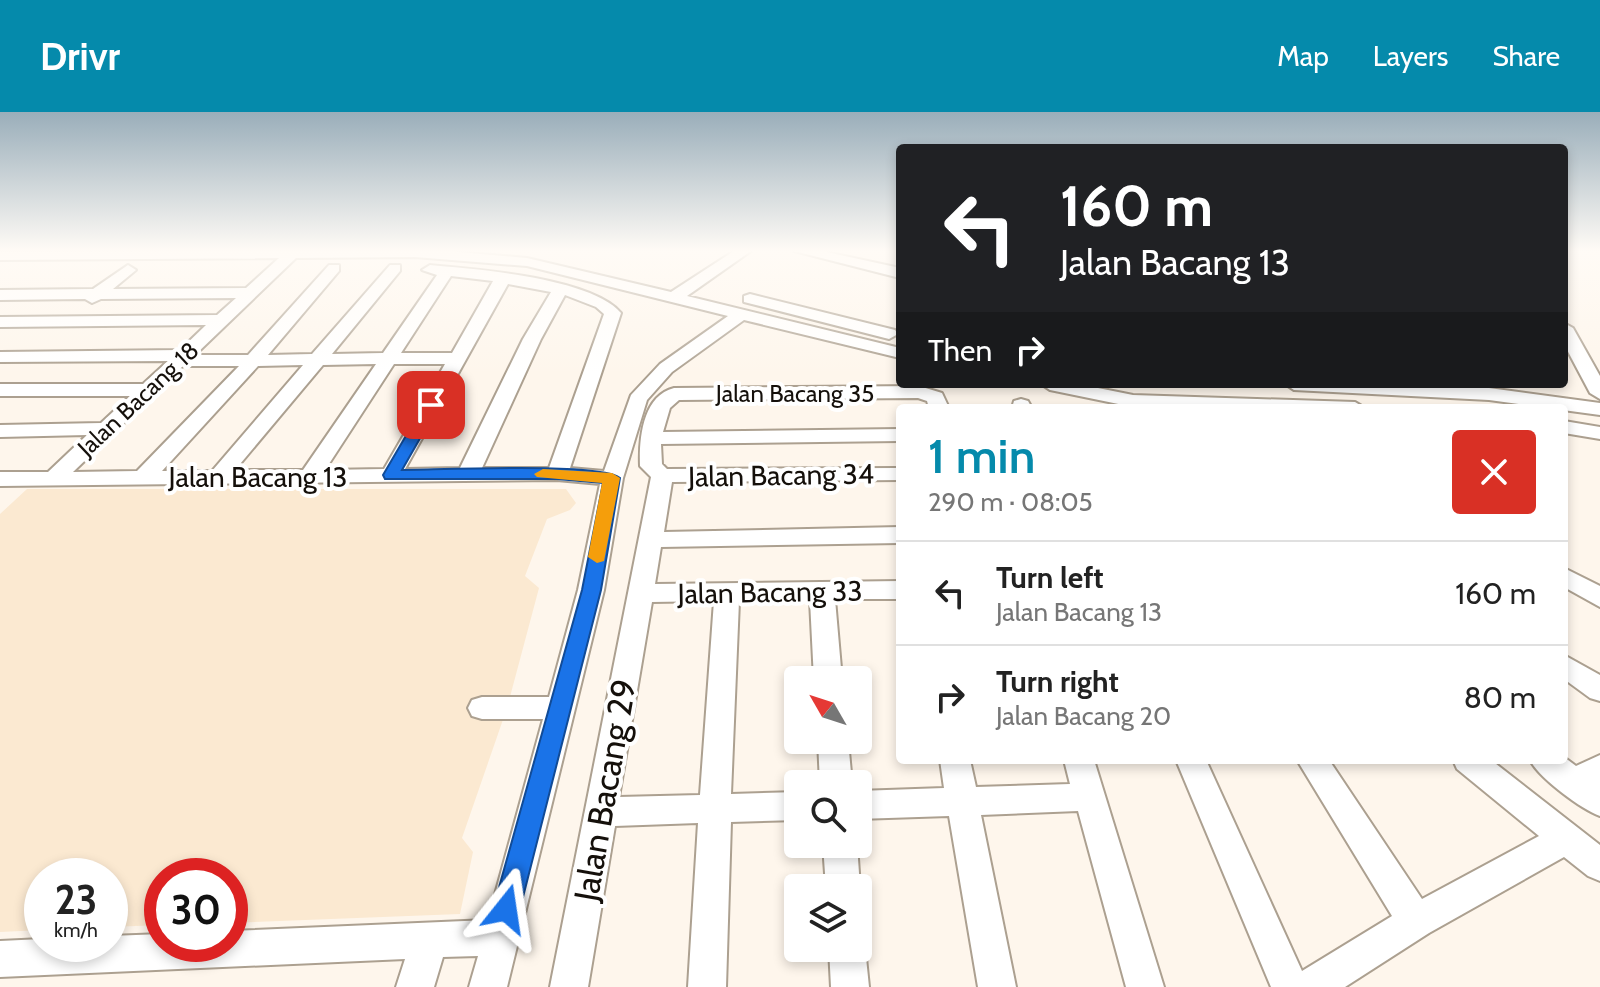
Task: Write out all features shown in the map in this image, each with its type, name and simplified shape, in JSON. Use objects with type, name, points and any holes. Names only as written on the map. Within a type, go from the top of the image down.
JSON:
[{"type":"street","points":[[0,369],[8,356],[99,292]]},
{"type":"street","points":[[143,478],[313,292]]},
{"type":"street","points":[[218,477],[375,292]]},
{"type":"street","points":[[310,476],[434,292]]},
{"type":"street","points":[[391,475],[495,292]]},
{"type":"street","points":[[468,475],[532,339],[559,292]]},
{"type":"street","points":[[557,474],[613,313],[609,306],[566,292]]},
{"type":"street","points":[[658,292],[896,352]]},
{"type":"street","points":[[676,296],[682,292]]},
{"type":"street","points":[[720,292],[896,336]]},
{"type":"street","points":[[0,295],[251,293]]},
{"type":"street","name":"Jalan Bacang 18","points":[[54,478],[251,293]]},
{"type":"street","points":[[488,987],[591,590],[612,478],[638,399],[666,368],[742,314]]},
{"type":"street","points":[[0,322],[222,320]]},
{"type":"street","points":[[1568,338],[1600,393]]},
{"type":"street","points":[[8,356],[253,360],[458,358]]},
{"type":"street","points":[[1067,388],[1135,404]]},
{"type":"street","points":[[1372,388],[1489,394],[1563,404]]},
{"type":"street","points":[[0,390],[148,390]]},
{"type":"street","name":"Jalan Bacang 35","points":[[650,438],[657,416],[669,397],[690,393],[919,392],[935,397],[938,404]]},
{"type":"street","points":[[1568,405],[1600,409]]},
{"type":"street","points":[[1568,428],[1600,433]]},
{"type":"street","points":[[0,431],[107,429]]},
{"type":"street","points":[[662,476],[650,464],[650,438],[896,435]]},
{"type":"street","name":"Jalan Bacang 13","points":[[0,479],[557,474],[612,478]]},
{"type":"street","name":"Jalan Bacang 34","points":[[662,476],[896,474]]},
{"type":"street","name":"Jalan Bacang 29","points":[[569,987],[662,476]]},
{"type":"street","points":[[650,540],[896,535]]},
{"type":"street","points":[[1568,578],[1597,594]]},
{"type":"street","name":"Jalan Bacang 33","points":[[640,593],[896,590]]},
{"type":"street","points":[[822,591],[827,666]]},
{"type":"street","points":[[707,987],[727,592]]},
{"type":"street","points":[[1568,668],[1600,690]]},
{"type":"street","points":[[482,708],[560,708]]},
{"type":"street","points":[[956,764],[997,987]]},
{"type":"street","points":[[1080,764],[1145,987]]},
{"type":"street","points":[[1193,764],[1290,987]]},
{"type":"street","points":[[1315,764],[1416,921]]},
{"type":"street","points":[[1473,764],[1600,865]]},
{"type":"street","points":[[1556,764],[1587,776],[1600,802]]},
{"type":"street","points":[[872,804],[1090,797]]},
{"type":"street","points":[[601,812],[784,807]]},
{"type":"street","points":[[1311,987],[1416,921],[1565,839]]},
{"type":"street","points":[[0,959],[499,937]]},
{"type":"street","points":[[415,987],[429,942]]},
{"type":"street","points":[[848,962],[850,987]]},
{"type":"shaded area","points":[[27,489],[566,489],[576,503],[570,510],[547,519],[525,576],[539,588],[507,708],[462,838],[473,852],[460,914],[248,922],[248,858],[144,858],[144,926],[128,926],[128,858],[24,858],[24,931],[0,932],[0,514]]},
{"type":"slow traffic","points":[[543,474],[612,478],[597,557]]},
{"type":"route","points":[[431,405],[391,475],[557,474],[612,478],[591,590],[506,909]]}]
